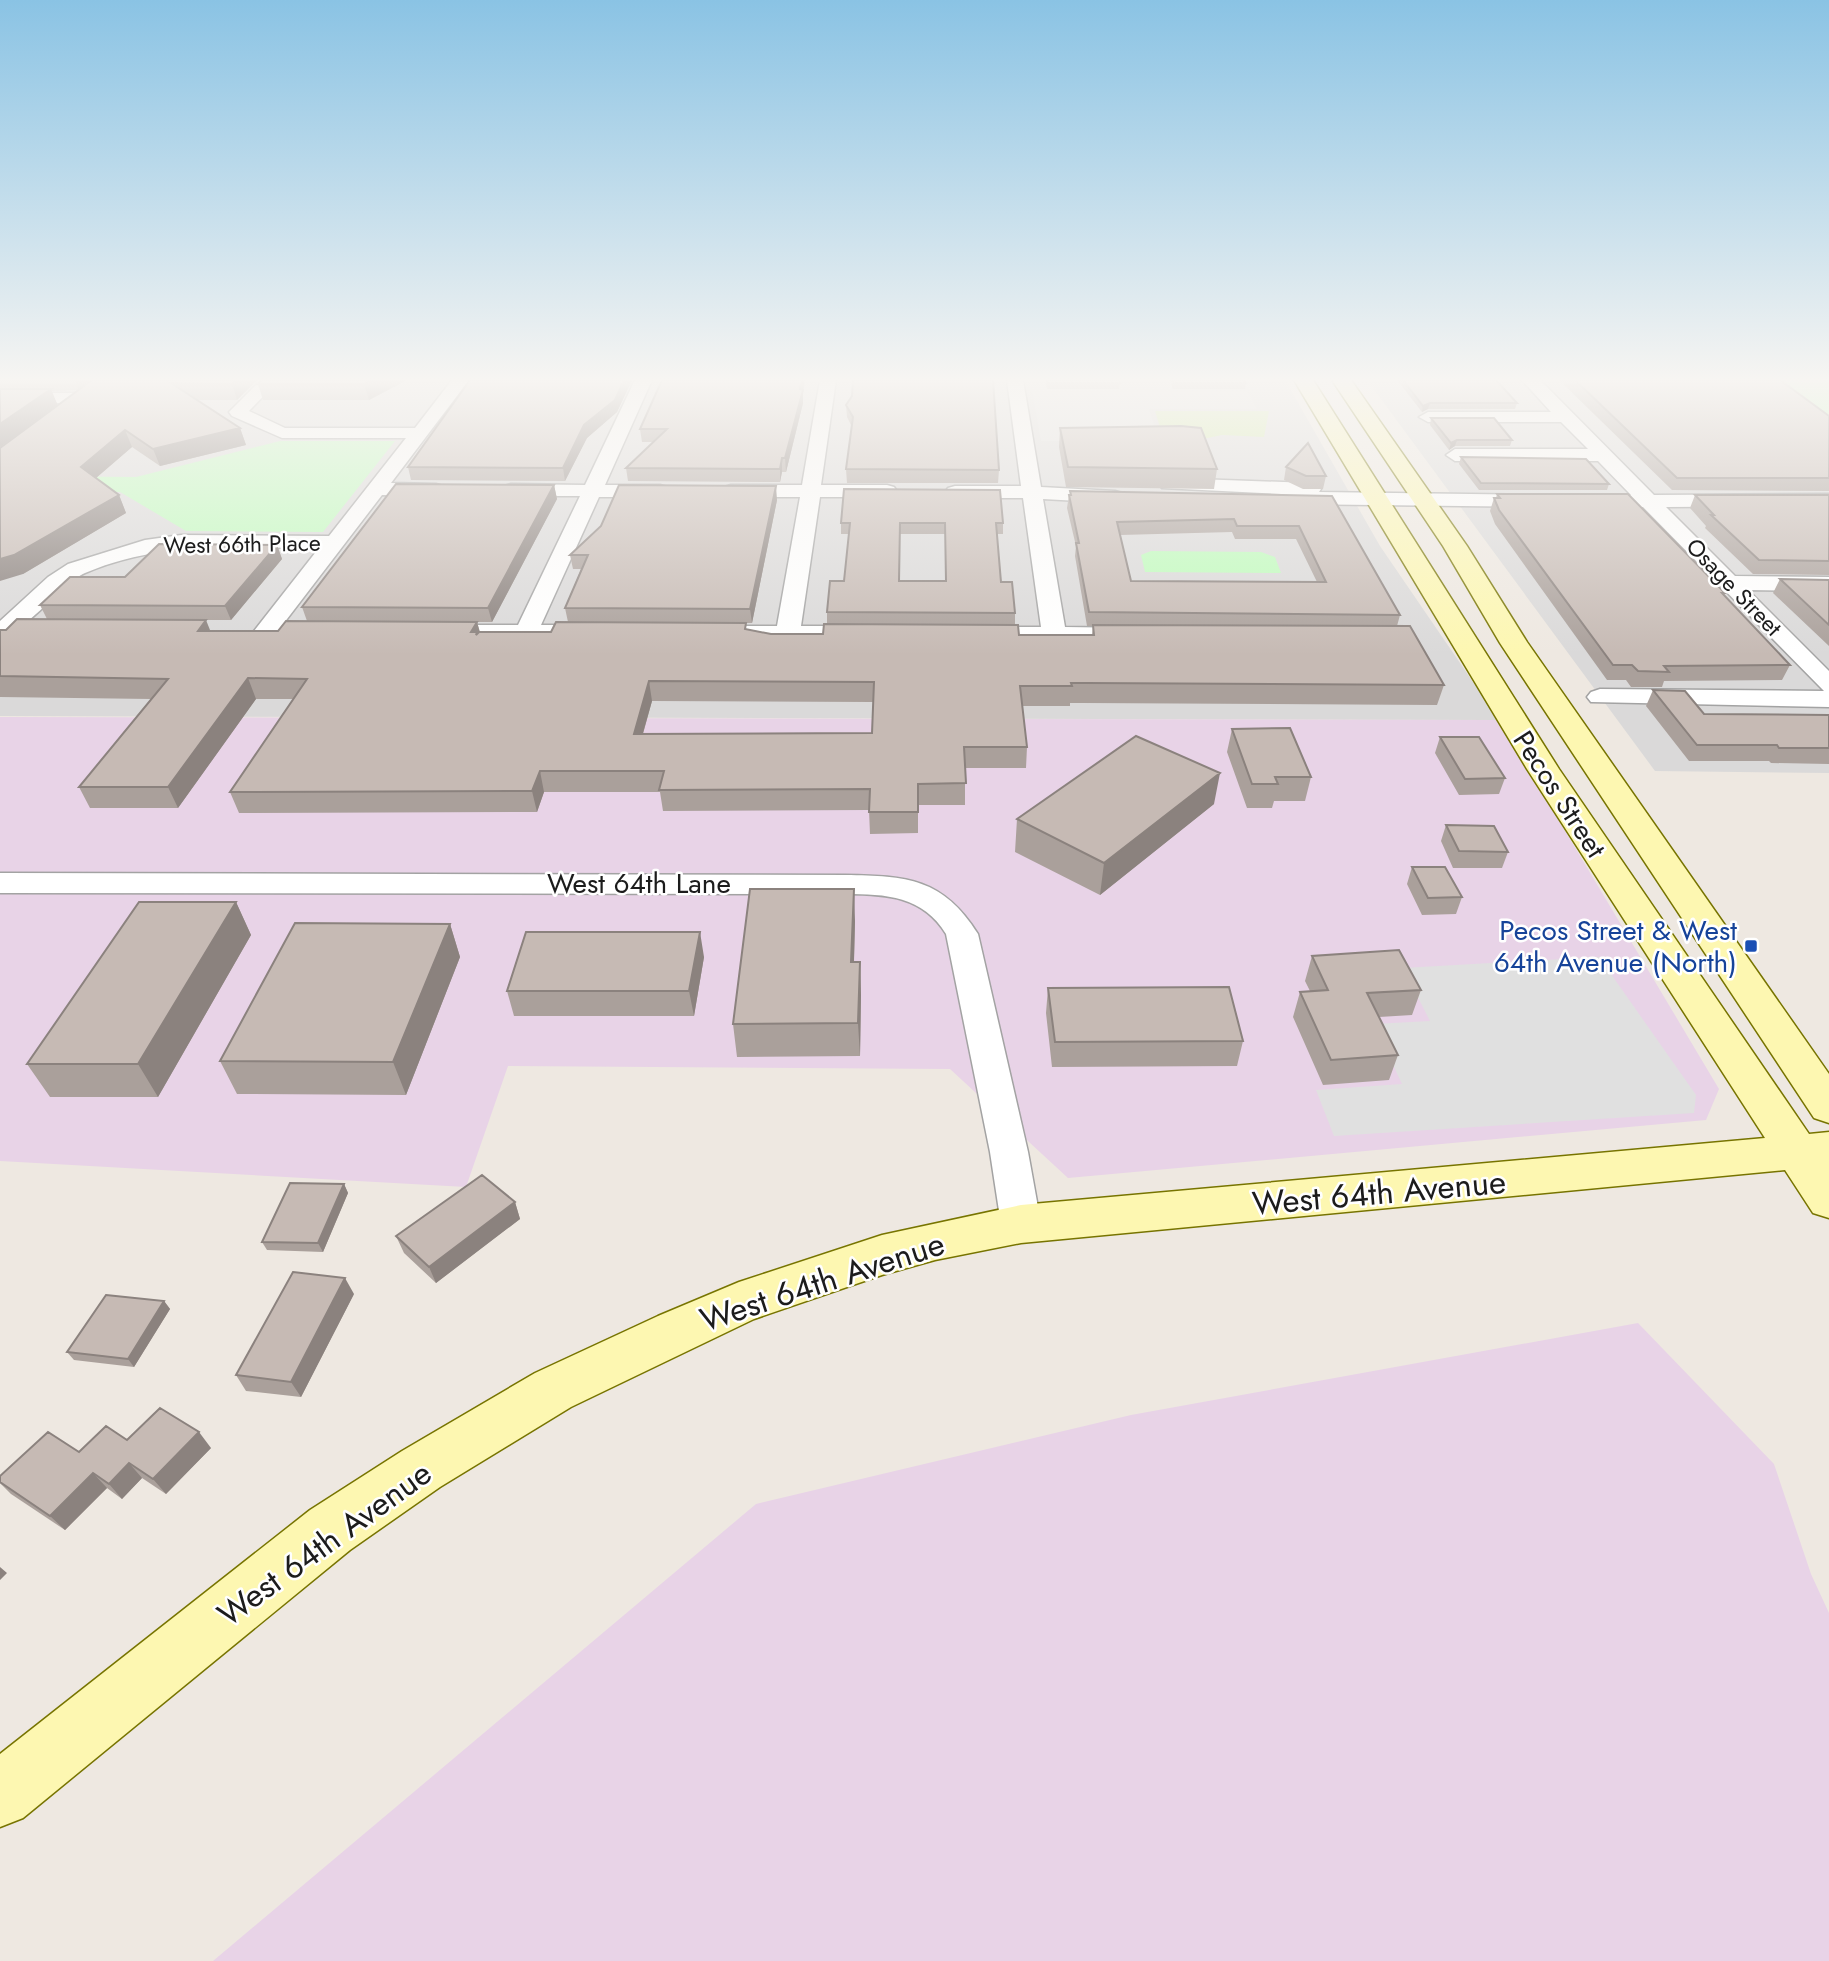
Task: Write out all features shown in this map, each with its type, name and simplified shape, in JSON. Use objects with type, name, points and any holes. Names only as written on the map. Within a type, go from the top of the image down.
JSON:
[{"type":"main road","name":"Pecos Street","points":[[1359,472],[1543,769],[1813,1150],[1829,1199]]},
{"type":"main road","name":"Pecos Street","points":[[1404,472],[1514,643],[1829,1107]]},
{"type":"main road","name":"West 64th Avenue","points":[[0,1795],[330,1530],[421,1469],[553,1390],[739,1303],[883,1255],[935,1241],[1021,1224],[1813,1150]]},
{"type":"street","points":[[266,631],[392,472]]},
{"type":"street","points":[[526,632],[601,472]]},
{"type":"street","points":[[788,633],[814,472]]},
{"type":"street","points":[[1027,472],[1054,634]]},
{"type":"street","name":"Osage Street","points":[[1620,472],[1829,685]]},
{"type":"street","points":[[379,489],[459,490]]},
{"type":"street","points":[[486,490],[674,491]]},
{"type":"street","points":[[934,492],[1030,492],[1087,497],[1144,491],[1643,495],[1829,490]]},
{"type":"street","points":[[715,491],[907,492]]},
{"type":"street","points":[[1643,495],[1829,500]]},
{"type":"street","name":"West 66th Place","points":[[2,629],[56,582],[76,569],[153,545],[181,541],[337,542]]},
{"type":"street","points":[[1730,583],[1829,584]]},
{"type":"street","points":[[2,629],[32,629]]},
{"type":"street","points":[[238,631],[294,631]]},
{"type":"street","points":[[419,632],[622,632]]},
{"type":"street","points":[[691,632],[894,633]]},
{"type":"street","points":[[947,634],[1159,636]]},
{"type":"street","points":[[1600,697],[1829,699]]},
{"type":"street","name":"West 64th Lane","points":[[0,883],[825,884],[891,887],[911,891],[943,905],[953,916],[962,934],[1009,1152],[1021,1224]]},
{"type":"shaded area","points":[[0,472],[1337,472],[1380,546],[1499,720],[0,716]]},
{"type":"shaded area","points":[[1434,472],[1829,472],[1829,773],[1655,771]]},
{"type":"shaded area","points":[[0,717],[1499,720],[1719,1089],[1706,1120],[1068,1178],[950,1069],[508,1066],[466,1187],[0,1161]]},
{"type":"shaded area","points":[[1599,957],[1696,1095],[1694,1113],[1334,1136],[1316,1090],[1402,1084],[1374,1024],[1430,1021],[1403,968]]},
{"type":"shaded area","points":[[1638,1323],[1774,1464],[1811,1574],[1829,1613],[1829,1961],[213,1961],[756,1504],[1131,1415]]},
{"type":"green space","points":[[158,472],[371,472],[323,532],[186,531],[120,492],[0,492],[0,476],[136,477]]},
{"type":"green space","points":[[1151,551],[1261,552],[1275,557],[1281,573],[1145,572],[1141,555]]},
{"type":"building","points":[[0,472],[87,472],[119,495],[14,555],[0,559]]},
{"type":"building","points":[[1296,472],[1324,472],[1326,476],[1306,476]]},
{"type":"building","points":[[1472,472],[1598,472],[1609,484],[1481,483]]},
{"type":"building","points":[[1670,472],[1829,472],[1829,478],[1677,478]]},
{"type":"building","points":[[396,484],[554,485],[488,608],[302,607]]},
{"type":"building","points":[[619,485],[776,486],[750,609],[565,608],[588,555],[570,555],[601,526]]},
{"type":"building","points":[[844,489],[1000,490],[1003,523],[996,523],[1001,582],[1012,582],[1015,613],[827,612],[830,581],[844,581],[850,523],[841,523]],"holes":[[[900,523],[945,523],[946,581],[899,581]]]},
{"type":"building","points":[[1070,491],[1332,496],[1400,615],[1089,612],[1076,543],[1079,543]],"holes":[[[1234,519],[1237,526],[1299,526],[1326,582],[1131,581],[1117,522]]]},
{"type":"building","points":[[1497,494],[1628,494],[1725,593],[1722,593],[1790,665],[1664,666],[1669,672],[1638,671],[1632,665],[1613,665],[1499,510],[1494,498],[1500,498]]},
{"type":"building","points":[[1695,495],[1829,495],[1829,561],[1759,560],[1711,515],[1714,515]]},
{"type":"building","points":[[159,544],[277,545],[225,606],[40,605],[70,577],[125,577]]},
{"type":"building","points":[[1780,579],[1829,580],[1829,625]]},
{"type":"building","points":[[17,619],[206,620],[198,631],[278,631],[286,621],[477,622],[471,632],[477,632],[476,635],[479,632],[551,632],[556,622],[746,623],[745,629],[771,634],[823,634],[824,624],[1018,625],[1019,635],[1094,635],[1093,625],[1410,626],[1444,685],[1071,683],[1072,686],[1020,686],[1027,747],[964,747],[966,783],[918,784],[918,812],[869,812],[870,789],[659,790],[664,771],[540,771],[532,791],[230,792],[307,679],[248,678],[168,787],[79,787],[168,679],[0,676],[0,630],[6,630]],"holes":[[[649,681],[874,682],[872,733],[634,734]]]},
{"type":"building","points":[[1653,690],[1685,691],[1704,714],[1829,715],[1829,748],[1697,745]]},
{"type":"building","points":[[1290,728],[1311,777],[1275,777],[1278,784],[1252,784],[1232,729]]},
{"type":"building","points":[[1136,736],[1220,773],[1104,863],[1017,819]]},
{"type":"building","points":[[1440,737],[1479,737],[1505,778],[1465,779]]},
{"type":"building","points":[[1446,825],[1494,826],[1508,852],[1459,851]]},
{"type":"building","points":[[1412,867],[1445,867],[1462,897],[1428,898]]},
{"type":"building","points":[[750,889],[854,889],[851,962],[860,962],[858,1023],[733,1024]]},
{"type":"building","points":[[139,902],[236,902],[138,1064],[27,1064]]},
{"type":"building","points":[[295,923],[450,924],[393,1062],[220,1061]]},
{"type":"building","points":[[526,932],[700,932],[689,991],[507,991]]},
{"type":"building","points":[[1399,950],[1421,990],[1367,993],[1398,1055],[1331,1060],[1300,992],[1328,990],[1312,956]]},
{"type":"building","points":[[1229,987],[1243,1041],[1055,1042],[1048,988]]},
{"type":"building","points":[[482,1175],[515,1202],[429,1267],[396,1236]]},
{"type":"building","points":[[290,1183],[344,1184],[318,1243],[262,1242]]},
{"type":"building","points":[[293,1272],[345,1278],[291,1382],[236,1375]]},
{"type":"building","points":[[106,1295],[164,1301],[128,1359],[67,1352]]},
{"type":"building","points":[[160,1408],[199,1432],[153,1479],[129,1463],[109,1484],[93,1473],[50,1516],[0,1482],[0,1476],[48,1432],[79,1452],[106,1426],[127,1440]]},
{"type":"place","name":"Pecos Street & West 64th Avenue (North)","points":[[1751,946]]}]
